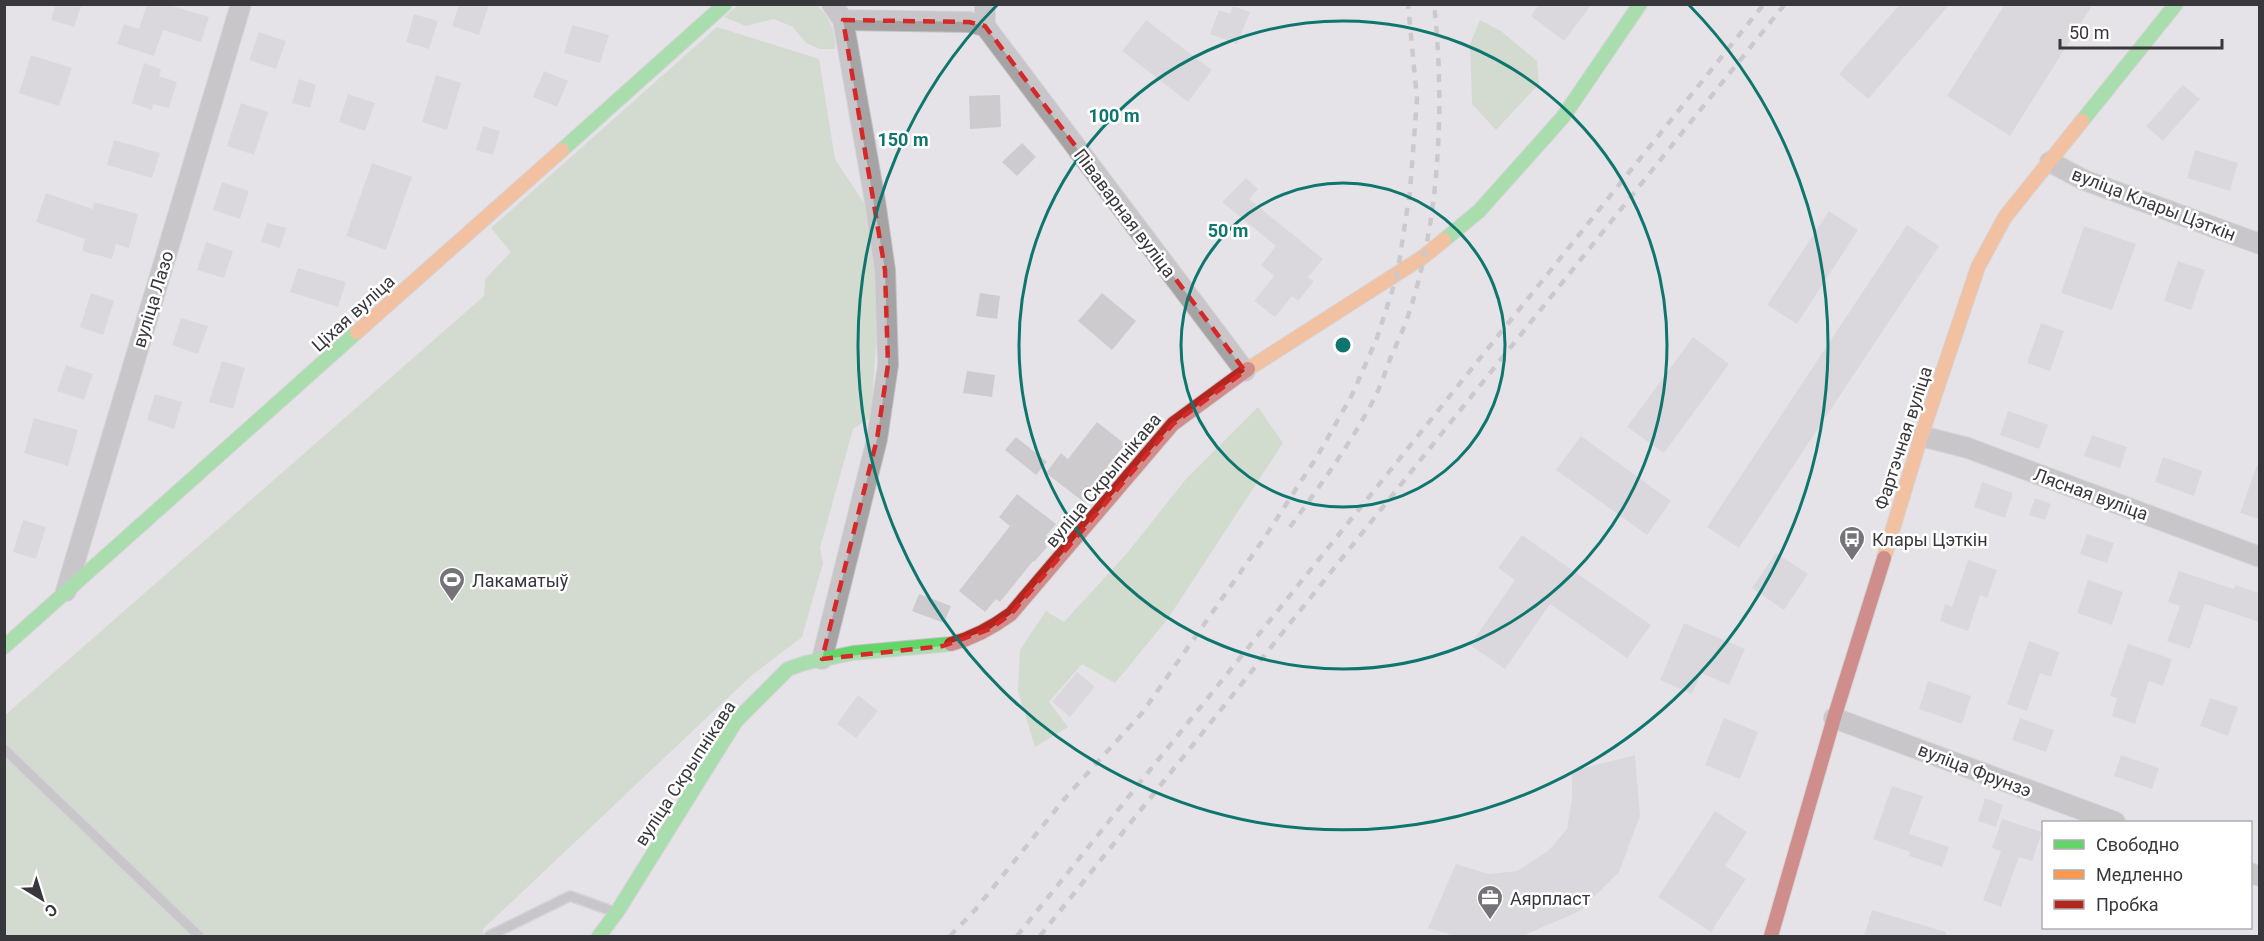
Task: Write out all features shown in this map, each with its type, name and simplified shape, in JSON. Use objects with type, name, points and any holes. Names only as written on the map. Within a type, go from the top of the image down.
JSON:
[{"type":"street","name":"вуліца Лазо","points":[[65,594],[241,4]]},
{"type":"street","name":"Ціхая вуліца","points":[[4,647],[725,4]]},
{"type":"street","points":[[822,659],[877,440],[888,365],[885,270],[875,201],[837,12],[969,22],[985,26],[985,4]]},
{"type":"street","name":"вуліца Скрыпнікава","points":[[599,936],[617,912],[736,721],[771,684],[788,669],[822,659],[853,653],[943,646],[967,639],[990,629],[1011,614],[1173,424],[1245,370],[1414,264],[1479,211],[1563,117],[1640,4]]},
{"type":"street","name":"Фартэчная вуліца","points":[[1771,936],[1834,718],[1921,436],[1978,267],[2005,217],[2176,4]]},
{"type":"street","name":"Піваварная вуліца","points":[[985,26],[1245,370]]},
{"type":"street","name":"вуліца Клары Цэткін","points":[[2050,162],[2084,180],[2259,244]]},
{"type":"street","name":"Лясная вуліца","points":[[1921,436],[1968,448],[2259,557]]},
{"type":"street","name":"вуліца Фрунзэ","points":[[1834,718],[2112,821]]},
{"type":"lane","points":[[4,749],[188,928],[199,936]]},
{"type":"lane","points":[[489,936],[570,896],[617,912]]},
{"type":"highlighted area","points":[[843,20],[969,22],[985,26],[1245,371],[1173,424],[1011,614],[990,629],[943,646],[822,659],[877,439],[888,365],[885,270]]},
{"type":"green space","points":[[738,5],[817,5],[831,25],[835,49],[820,49],[806,43],[793,27],[774,19],[746,26],[724,17]]},
{"type":"green space","points":[[1480,20],[1501,31],[1537,61],[1539,84],[1496,130],[1472,104],[1470,44]]},
{"type":"green space","name":"Лакаматыў","points":[[717,27],[819,59],[835,159],[866,206],[874,244],[879,301],[871,417],[853,429],[820,548],[823,563],[802,637],[751,676],[483,929],[483,936],[5,936],[4,716],[484,296],[485,279],[511,252],[491,228]]},
{"type":"green space","points":[[1258,407],[1283,443],[1167,620],[1115,683],[1082,664],[1049,702],[1068,727],[1035,747],[1018,691],[1020,650],[1046,611],[1064,622],[1128,552],[1186,479]]},
{"type":"building","points":[[56,4],[82,4],[74,27],[51,20]]},
{"type":"building","points":[[147,4],[166,4],[209,17],[201,42],[163,30],[154,56],[117,44],[124,24],[139,29]]},
{"type":"building","points":[[459,4],[489,4],[479,35],[452,26]]},
{"type":"building","points":[[1539,4],[1592,4],[1564,41],[1531,16]]},
{"type":"building","points":[[1900,4],[1950,4],[1868,99],[1839,74]]},
{"type":"building","points":[[2005,4],[2093,4],[2010,136],[1947,96]]},
{"type":"building","points":[[1233,6],[1250,12],[1237,44],[1210,34],[1219,10],[1230,14]]},
{"type":"building","points":[[414,14],[438,21],[429,49],[406,42]]},
{"type":"building","points":[[1146,20],[1212,70],[1188,102],[1122,51]]},
{"type":"building","points":[[572,25],[609,35],[600,63],[564,53]]},
{"type":"building","points":[[259,32],[286,41],[276,69],[249,60]]},
{"type":"building","points":[[31,55],[72,68],[59,106],[19,93]]},
{"type":"building","points":[[144,63],[161,69],[159,76],[177,82],[169,108],[153,104],[152,110],[132,103]]},
{"type":"building","points":[[544,71],[568,81],[557,107],[533,97]]},
{"type":"building","points":[[436,75],[461,83],[447,130],[422,122]]},
{"type":"building","points":[[299,79],[316,85],[310,108],[292,103]]},
{"type":"building","points":[[2183,85],[2200,99],[2163,141],[2146,126]]},
{"type":"building","points":[[348,94],[375,103],[365,131],[339,122]]},
{"type":"building","points":[[1000,95],[1001,127],[970,129],[969,96]]},
{"type":"building","points":[[241,103],[268,112],[254,155],[227,146]]},
{"type":"building","points":[[483,126],[500,131],[493,155],[476,150]]},
{"type":"building","points":[[114,140],[160,153],[152,178],[107,165]]},
{"type":"building","points":[[1022,143],[1036,157],[1017,176],[1002,162]]},
{"type":"building","points":[[2195,150],[2238,163],[2230,191],[2187,178]]},
{"type":"building","points":[[372,163],[412,177],[386,250],[346,236]]},
{"type":"building","points":[[1246,178],[1258,189],[1249,199],[1323,259],[1308,277],[1314,281],[1298,301],[1292,296],[1275,317],[1254,301],[1274,276],[1261,265],[1276,246],[1222,202]]},
{"type":"building","points":[[222,182],[249,191],[240,219],[213,210]]},
{"type":"building","points":[[46,193],[93,209],[94,202],[138,214],[129,248],[116,244],[112,259],[82,251],[85,239],[36,222]]},
{"type":"building","points":[[1829,211],[1858,230],[1797,324],[1767,305]]},
{"type":"building","points":[[267,223],[286,228],[280,248],[261,242]]},
{"type":"building","points":[[1907,225],[1939,246],[1739,548],[1707,527]]},
{"type":"building","points":[[2084,226],[2136,244],[2112,310],[2061,293]]},
{"type":"building","points":[[206,242],[233,251],[224,278],[197,270]]},
{"type":"building","points":[[2178,261],[2205,270],[2191,310],[2164,301]]},
{"type":"building","points":[[298,268],[346,282],[338,307],[290,292]]},
{"type":"building","points":[[91,293],[114,301],[103,335],[80,327]]},
{"type":"building","points":[[980,293],[1000,296],[997,319],[976,316]]},
{"type":"building","points":[[1102,293],[1136,321],[1112,350],[1078,321]]},
{"type":"building","points":[[181,318],[208,326],[198,354],[172,345]]},
{"type":"building","points":[[2041,323],[2064,331],[2050,371],[2027,363]]},
{"type":"building","points":[[1693,337],[1729,364],[1664,453],[1627,427]]},
{"type":"building","points":[[222,361],[245,368],[233,409],[209,402]]},
{"type":"building","points":[[66,365],[93,374],[84,400],[57,391]]},
{"type":"building","points":[[967,371],[995,375],[992,397],[963,393]]},
{"type":"building","points":[[155,394],[182,402],[174,429],[147,420]]},
{"type":"building","points":[[2008,411],[2048,425],[2039,449],[2000,435]]},
{"type":"building","points":[[34,418],[78,430],[68,466],[24,453]]},
{"type":"building","points":[[1097,422],[1125,444],[1094,484],[1097,487],[1085,503],[1046,473],[1061,453],[1068,459]]},
{"type":"building","points":[[2092,435],[2127,447],[2120,468],[2084,456]]},
{"type":"building","points":[[1581,436],[1671,501],[1647,535],[1556,470]]},
{"type":"building","points":[[1016,437],[1047,462],[1036,475],[1005,450]]},
{"type":"building","points":[[2163,457],[2202,471],[2194,496],[2155,482]]},
{"type":"building","points":[[2257,465],[2259,465],[2259,519],[2240,513]]},
{"type":"building","points":[[1982,482],[2013,493],[2005,518],[1974,507]]},
{"type":"building","points":[[1017,494],[1056,524],[1046,536],[1050,539],[1045,545],[1047,547],[1000,602],[996,599],[985,612],[959,591],[1010,526],[999,517]]},
{"type":"building","points":[[2035,498],[2051,504],[2045,520],[2029,515]]},
{"type":"building","points":[[23,520],[46,527],[36,559],[13,552]]},
{"type":"building","points":[[2087,534],[2114,543],[2107,563],[2080,554]]},
{"type":"building","points":[[1522,535],[1651,625],[1627,658],[1550,604],[1505,669],[1470,645],[1515,580],[1498,568]]},
{"type":"building","points":[[1776,553],[1808,574],[1784,610],[1752,588]]},
{"type":"building","points":[[1968,560],[1997,570],[1987,598],[1980,595],[1968,631],[1940,621],[1945,604],[1952,607]]},
{"type":"building","points":[[2179,571],[2234,589],[2236,585],[2259,593],[2259,622],[2205,604],[2190,649],[2167,641],[2180,606],[2168,602]]},
{"type":"building","points":[[2088,580],[2123,592],[2112,625],[2077,613]]},
{"type":"building","points":[[919,594],[951,606],[944,623],[912,611]]},
{"type":"building","points":[[1684,623],[1745,649],[1729,685],[1701,673],[1692,694],[1660,680]]},
{"type":"building","points":[[2029,641],[2059,652],[2051,677],[2040,673],[2027,711],[2007,704]]},
{"type":"building","points":[[2128,644],[2172,659],[2163,686],[2149,681],[2135,724],[2112,716],[2117,698],[2110,696]]},
{"type":"building","points":[[1077,672],[1095,687],[1070,717],[1052,702]]},
{"type":"building","points":[[1928,681],[1971,696],[1962,724],[1919,709]]},
{"type":"building","points":[[858,695],[878,711],[856,738],[837,724]]},
{"type":"building","points":[[2210,698],[2238,707],[2228,736],[2200,726]]},
{"type":"building","points":[[1724,718],[1758,732],[1740,779],[1705,765]]},
{"type":"building","points":[[2020,718],[2054,730],[2046,752],[2012,740]]},
{"type":"building","points":[[1635,755],[1640,816],[1619,872],[1580,911],[1522,936],[1456,936],[1428,928],[1456,864],[1489,874],[1517,871],[1548,851],[1567,829],[1572,797],[1572,771]]},
{"type":"building","points":[[2121,755],[2159,768],[2152,789],[2114,776]]},
{"type":"building","points":[[1892,786],[1923,796],[1909,834],[1949,847],[1942,867],[1909,856],[1910,852],[1873,839]]},
{"type":"building","points":[[1985,798],[2003,805],[1996,827],[1978,821]]},
{"type":"building","points":[[1715,811],[1747,832],[1725,866],[1746,879],[1711,932],[1658,897]]},
{"type":"building","points":[[2002,819],[2042,832],[2032,861],[2019,857],[2001,907],[1983,900],[2001,851],[1992,848]]},
{"type":"building","points":[[1872,910],[1946,932],[1946,936],[1864,936]]},
{"type":"railway","points":[[950,936],[975,910],[1066,797],[1142,713],[1263,540],[1318,455],[1352,395],[1377,338],[1397,276],[1410,191],[1417,99],[1408,4]]},
{"type":"railway","points":[[1290,527],[1344,450],[1373,401],[1406,322],[1419,280],[1427,242],[1437,162],[1439,81],[1434,4]]},
{"type":"railway","points":[[1017,936],[1764,4]]},
{"type":"railway","points":[[1040,936],[1785,4]]},
{"type":"traffic: fast","points":[[562,150],[725,4]]},
{"type":"traffic: fast","points":[[1444,240],[1479,211],[1563,117],[1640,4]]},
{"type":"traffic: fast","points":[[2082,121],[2176,4]]},
{"type":"traffic: fast","points":[[4,647],[357,332]]},
{"type":"traffic: fast","points":[[599,936],[617,912],[736,721],[788,669],[853,653],[951,644]]},
{"type":"traffic: slow","points":[[1884,558],[1921,436],[1978,267],[2005,217],[2082,121]]},
{"type":"traffic: slow","points":[[357,332],[562,150]]},
{"type":"traffic: slow","points":[[1248,369],[1423,257],[1444,240]]},
{"type":"traffic: jam","points":[[951,644],[982,632],[1011,614],[1173,424],[1248,369]]},
{"type":"traffic: jam","points":[[1771,936],[1834,718],[1884,558]]},
{"type":"place","name":"Клары Цэткін","points":[[1852,562]]},
{"type":"place","name":"Лакаматыў","points":[[452,603]]},
{"type":"place","name":"Аярпласт","points":[[1490,921]]}]
